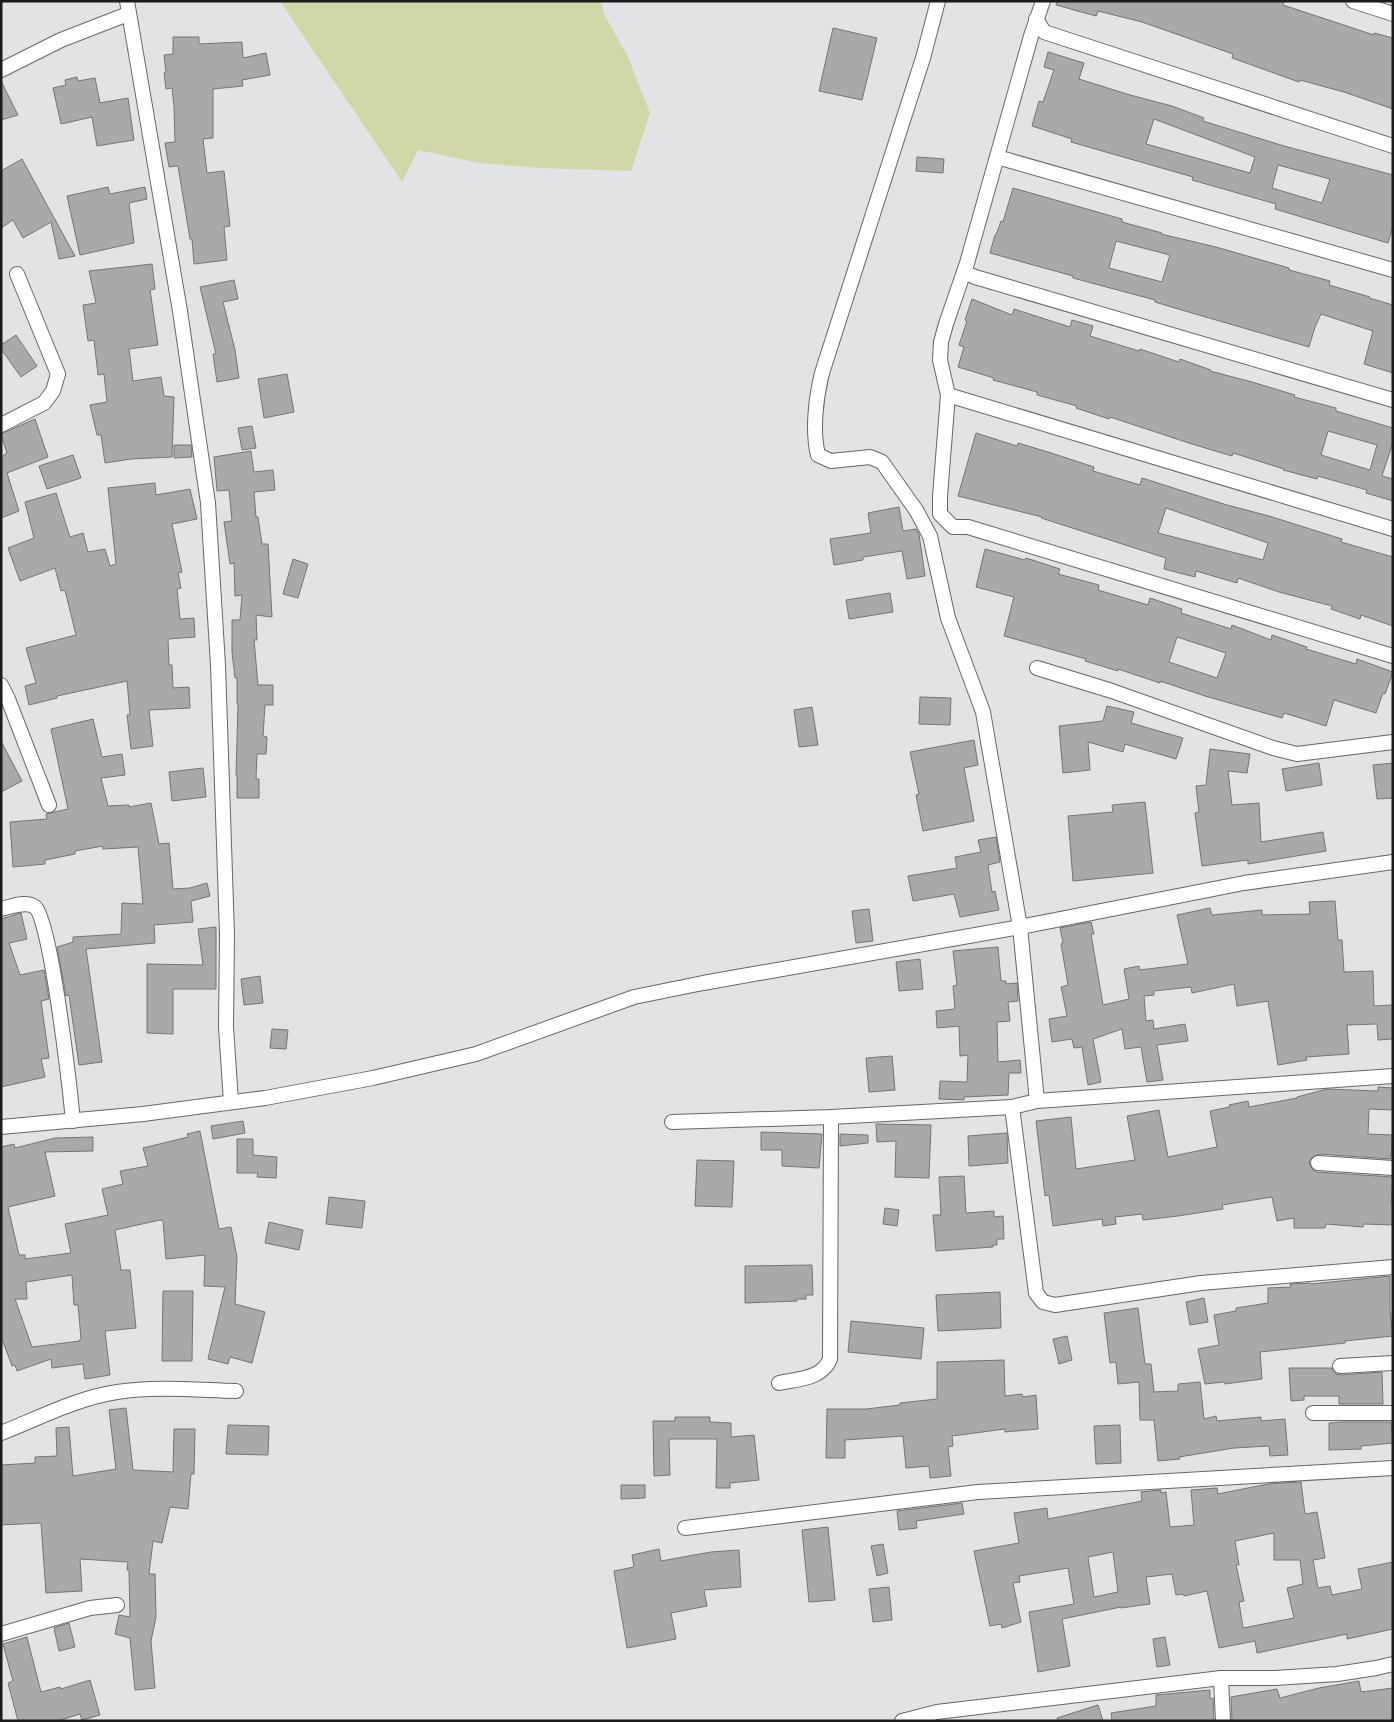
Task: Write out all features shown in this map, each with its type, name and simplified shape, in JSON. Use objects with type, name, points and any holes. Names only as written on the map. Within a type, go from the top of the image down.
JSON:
[{"type":"street","points":[[938,1],[923,58],[822,373],[817,393],[816,445],[818,455],[831,461],[870,457],[882,462],[916,510],[930,536],[948,618],[983,712],[1020,927],[1037,1101]]},
{"type":"street","points":[[1043,1],[1036,19],[964,272],[941,342],[940,360],[948,394],[940,514],[953,527],[968,527],[1393,656]]},
{"type":"street","points":[[1353,1],[1393,14]]},
{"type":"street","points":[[1,70],[128,8],[180,312],[208,503],[219,685],[227,934],[226,1027],[231,1102]]},
{"type":"street","points":[[1036,19],[1044,32],[1393,146]]},
{"type":"street","points":[[997,157],[1393,270]]},
{"type":"street","points":[[964,272],[975,277],[1393,400]]},
{"type":"street","points":[[1,425],[44,403],[53,391],[58,374],[16,274]]},
{"type":"street","points":[[948,394],[1393,529]]},
{"type":"street","points":[[1037,668],[1112,691],[1273,748],[1296,754],[1393,742]]},
{"type":"street","points":[[1,685],[5,701],[49,805]]},
{"type":"street","points":[[1,1127],[143,1114],[265,1098],[364,1080],[476,1054],[634,997],[1020,927],[1244,883],[1393,862]]},
{"type":"street","points":[[1,909],[27,903],[34,906],[39,912],[47,936],[54,978],[73,1121]]},
{"type":"street","points":[[672,1122],[831,1117],[1012,1107],[1037,1101],[1393,1076]]},
{"type":"street","points":[[1012,1107],[1036,1293],[1043,1302],[1055,1305],[1201,1283],[1393,1267]]},
{"type":"street","points":[[779,1383],[819,1373],[827,1366],[830,1359],[831,1117]]},
{"type":"street","points":[[1318,1163],[1393,1168]]},
{"type":"street","points":[[1340,1366],[1393,1362]]},
{"type":"street","points":[[1,1433],[88,1398],[117,1392],[166,1388],[236,1392]]},
{"type":"street","points":[[1314,1413],[1393,1413]]},
{"type":"street","points":[[685,1528],[978,1492],[1393,1468]]},
{"type":"street","points":[[1,1634],[83,1610],[118,1605]]},
{"type":"street","points":[[902,1721],[937,1712],[1221,1678],[1275,1678],[1338,1674],[1393,1664]]},
{"type":"street","points":[[1221,1678],[1223,1721]]},
{"type":"green space","points":[[280,1],[601,1],[604,14],[628,57],[650,113],[631,171],[540,168],[480,163],[418,150],[402,182]]},
{"type":"building","points":[[1057,1],[1284,1],[1283,5],[1374,35],[1374,33],[1393,38],[1393,109],[1344,92],[1300,80],[1299,82],[1232,58],[1233,54],[1142,22],[1098,11],[1096,16],[1056,5]]},
{"type":"building","points":[[833,28],[877,38],[862,100],[819,91]]},
{"type":"building","points":[[173,37],[199,37],[199,44],[242,42],[243,58],[266,53],[270,75],[242,80],[243,86],[213,89],[213,138],[203,139],[207,173],[224,171],[230,226],[224,227],[227,260],[194,264],[192,239],[190,239],[178,166],[169,167],[165,143],[175,142],[174,106],[172,88],[166,89],[164,55],[173,54]]},
{"type":"building","points":[[1048,52],[1084,63],[1079,79],[1172,106],[1204,118],[1203,121],[1284,146],[1393,175],[1393,226],[1388,243],[1275,209],[1276,204],[1192,180],[1193,177],[1071,142],[1072,139],[1032,126],[1039,101],[1043,102],[1054,70],[1044,67]],"holes":[[[1154,119],[1255,157],[1250,173],[1146,144]],[[1278,165],[1330,179],[1322,203],[1272,188]]]},
{"type":"building","points":[[77,77],[78,81],[95,78],[100,103],[128,98],[134,140],[97,146],[92,117],[61,124],[53,88],[66,85],[65,80]]},
{"type":"building","points":[[1,81],[18,115],[1,120]]},
{"type":"building","points":[[917,157],[944,159],[943,173],[916,171]]},
{"type":"building","points":[[22,159],[75,256],[59,259],[51,222],[23,238],[13,220],[1,228],[1,171]]},
{"type":"building","points":[[108,187],[110,194],[145,187],[147,199],[129,203],[134,243],[80,255],[67,196]]},
{"type":"building","points":[[1013,188],[1122,219],[1122,222],[1161,234],[1216,247],[1289,268],[1289,270],[1330,281],[1329,285],[1393,305],[1393,373],[1364,364],[1373,331],[1321,314],[1309,347],[1155,302],[1155,300],[990,253],[995,235],[1001,221],[1003,222]],"holes":[[[1116,241],[1170,255],[1162,282],[1109,268]]]},
{"type":"building","points":[[152,264],[155,289],[150,290],[158,345],[129,349],[133,381],[161,377],[164,396],[174,397],[172,457],[131,459],[105,463],[101,435],[97,435],[90,405],[107,402],[104,374],[98,375],[94,340],[88,341],[83,305],[96,303],[89,271]]},
{"type":"building","points":[[234,280],[238,299],[223,302],[235,350],[239,378],[217,382],[213,354],[216,354],[200,287]]},
{"type":"building","points":[[972,299],[1012,315],[1014,309],[1070,327],[1072,320],[1093,326],[1090,336],[1139,351],[1140,349],[1179,362],[1180,359],[1210,371],[1295,395],[1294,397],[1336,408],[1336,411],[1393,428],[1393,442],[1382,476],[1393,479],[1393,501],[1366,493],[1367,490],[1318,476],[1317,479],[1283,470],[1233,453],[1232,456],[1110,417],[1109,419],[1076,408],[1077,406],[1037,395],[1037,392],[993,380],[994,378],[958,367],[964,347],[959,345],[967,321],[965,320]],"holes":[[[1328,431],[1377,445],[1370,470],[1321,455]]]},
{"type":"building","points":[[16,335],[37,366],[21,377],[1,349],[1,345]]},
{"type":"building","points":[[287,374],[294,412],[264,418],[258,379]]},
{"type":"building","points":[[35,419],[48,457],[7,473],[19,511],[1,518],[1,457],[7,453],[1,434]]},
{"type":"building","points":[[252,426],[256,448],[242,450],[238,428]]},
{"type":"building","points":[[976,433],[1017,446],[1018,443],[1048,452],[1094,467],[1093,471],[1140,485],[1142,478],[1227,505],[1269,516],[1342,539],[1341,542],[1393,557],[1393,626],[1361,615],[1360,619],[1331,609],[1332,606],[1279,592],[1238,578],[1237,583],[1196,571],[1195,577],[1164,569],[1166,558],[1042,517],[958,496]],"holes":[[[1166,508],[1268,543],[1263,560],[1158,533]]]},
{"type":"building","points":[[174,445],[191,445],[192,457],[174,458]]},
{"type":"building","points":[[251,451],[254,472],[273,470],[275,490],[254,492],[256,517],[258,517],[262,544],[268,544],[272,617],[256,615],[257,640],[254,640],[258,685],[273,685],[273,705],[265,705],[263,736],[267,737],[266,754],[257,754],[256,779],[259,779],[259,798],[237,798],[238,704],[237,678],[235,678],[232,652],[232,620],[240,620],[242,595],[235,596],[234,563],[230,564],[224,522],[232,521],[229,490],[217,491],[214,457]]},
{"type":"building","points":[[73,455],[81,478],[47,489],[39,466]]},
{"type":"building","points":[[155,483],[156,495],[190,489],[197,519],[172,524],[182,572],[178,573],[181,588],[177,589],[180,619],[194,618],[195,637],[168,639],[169,665],[172,665],[173,688],[189,687],[190,708],[149,710],[153,746],[131,749],[127,715],[130,715],[127,681],[57,696],[57,698],[29,705],[25,686],[36,683],[26,648],[76,635],[65,590],[61,591],[55,568],[20,581],[8,548],[34,538],[25,502],[56,493],[70,537],[83,533],[88,552],[105,549],[110,566],[116,564],[108,488]]},
{"type":"building","points":[[899,507],[903,531],[916,529],[919,534],[925,576],[907,579],[902,551],[863,557],[863,560],[834,565],[830,539],[871,533],[868,513]]},
{"type":"building","points":[[985,549],[1025,560],[1026,558],[1060,569],[1058,574],[1099,585],[1098,590],[1148,605],[1150,598],[1182,609],[1181,613],[1231,629],[1232,625],[1271,640],[1272,635],[1307,647],[1306,649],[1356,664],[1357,659],[1393,672],[1376,713],[1334,700],[1326,726],[1284,713],[1282,718],[1004,636],[1014,597],[976,587]],"holes":[[[1177,637],[1226,653],[1217,678],[1169,662]]]},
{"type":"building","points":[[293,559],[308,564],[298,598],[283,594]]},
{"type":"building","points":[[890,593],[893,612],[849,619],[846,600]]},
{"type":"building","points":[[920,697],[951,698],[950,725],[919,724]]},
{"type":"building","points":[[1107,706],[1134,712],[1131,723],[1183,738],[1176,759],[1125,744],[1123,752],[1088,742],[1090,770],[1063,773],[1059,726],[1103,721]]},
{"type":"building","points":[[812,707],[818,745],[799,747],[794,710]]},
{"type":"building","points":[[93,719],[102,757],[122,754],[125,775],[101,778],[108,806],[129,805],[129,807],[151,803],[159,844],[169,843],[173,889],[190,888],[207,883],[210,896],[191,901],[193,922],[154,925],[155,943],[86,949],[102,1062],[79,1065],[69,995],[66,996],[57,947],[73,942],[73,937],[121,934],[122,903],[143,904],[138,847],[103,849],[103,846],[75,851],[75,854],[45,860],[45,864],[13,867],[10,822],[47,819],[46,814],[68,809],[51,729]]},
{"type":"building","points":[[974,740],[978,765],[964,768],[974,821],[923,831],[916,795],[919,794],[910,752]]},
{"type":"building","points":[[1,741],[22,781],[1,792]]},
{"type":"building","points":[[1210,749],[1250,754],[1247,773],[1228,771],[1232,805],[1259,803],[1261,842],[1323,832],[1326,851],[1248,864],[1248,860],[1202,866],[1195,813],[1199,812],[1196,786],[1206,785]]},
{"type":"building","points":[[1319,763],[1322,785],[1286,791],[1282,769]]},
{"type":"building","points":[[1393,763],[1393,798],[1377,799],[1373,765]]},
{"type":"building","points":[[203,768],[206,797],[172,801],[169,772]]},
{"type":"building","points":[[1145,802],[1153,873],[1073,881],[1068,816],[1113,812],[1112,805]]},
{"type":"building","points":[[996,837],[1000,862],[988,865],[992,892],[995,891],[999,910],[960,917],[954,894],[913,901],[908,876],[957,868],[955,857],[981,852],[978,840]]},
{"type":"building","points":[[1335,901],[1338,940],[1342,940],[1344,972],[1373,971],[1374,1006],[1393,1005],[1393,1039],[1378,1040],[1377,1024],[1347,1025],[1349,1054],[1306,1057],[1307,1060],[1278,1065],[1268,1001],[1237,1006],[1234,984],[1192,993],[1191,987],[1154,991],[1154,995],[1144,996],[1146,1021],[1153,1020],[1154,1029],[1185,1024],[1188,1041],[1157,1045],[1163,1080],[1147,1082],[1141,1047],[1125,1049],[1122,1029],[1093,1039],[1101,1082],[1088,1085],[1082,1047],[1074,1048],[1072,1039],[1052,1042],[1049,1019],[1067,1016],[1061,987],[1068,985],[1060,928],[1091,922],[1094,934],[1091,934],[1103,1005],[1129,999],[1124,969],[1139,966],[1140,970],[1188,964],[1177,915],[1210,908],[1212,915],[1262,910],[1262,915],[1310,914],[1309,902]]},
{"type":"building","points":[[869,909],[873,941],[856,943],[852,911]]},
{"type":"building","points":[[21,913],[27,939],[9,943],[20,975],[44,970],[49,999],[41,1001],[49,1058],[41,1059],[45,1077],[1,1087],[1,919]]},
{"type":"building","points":[[216,927],[216,989],[173,989],[173,1034],[147,1033],[147,964],[203,965],[198,929]]},
{"type":"building","points":[[998,947],[1001,981],[1006,981],[1006,984],[1017,983],[1018,1001],[1008,1002],[1010,1021],[997,1022],[998,1062],[1020,1060],[1021,1073],[1009,1073],[1008,1095],[964,1097],[964,1100],[939,1099],[940,1081],[967,1082],[968,1055],[960,1056],[959,1026],[937,1028],[936,1011],[955,1009],[953,986],[957,985],[953,951]]},
{"type":"building","points":[[920,959],[923,989],[899,991],[896,962]]},
{"type":"building","points":[[260,976],[263,1003],[244,1005],[241,979]]},
{"type":"building","points":[[272,1029],[288,1030],[286,1049],[270,1048]]},
{"type":"building","points":[[892,1056],[895,1090],[869,1092],[866,1058]]},
{"type":"building","points":[[1378,1087],[1393,1088],[1393,1110],[1369,1109],[1368,1134],[1392,1135],[1391,1159],[1319,1154],[1311,1158],[1309,1163],[1313,1170],[1317,1172],[1393,1177],[1391,1205],[1393,1205],[1393,1225],[1364,1224],[1363,1227],[1326,1224],[1325,1228],[1294,1228],[1294,1218],[1277,1221],[1272,1197],[1222,1205],[1223,1209],[1178,1216],[1143,1220],[1142,1214],[1115,1217],[1116,1224],[1103,1226],[1102,1219],[1053,1226],[1049,1195],[1045,1196],[1036,1121],[1071,1117],[1076,1169],[1135,1160],[1127,1116],[1159,1110],[1168,1157],[1217,1147],[1210,1111],[1248,1101],[1249,1107],[1297,1098],[1327,1089],[1378,1091]]},
{"type":"building","points":[[243,1121],[245,1133],[213,1139],[211,1126]]},
{"type":"building","points":[[876,1124],[931,1125],[929,1178],[895,1177],[896,1141],[877,1142]]},
{"type":"building","points":[[200,1131],[219,1229],[231,1227],[237,1257],[235,1304],[265,1312],[252,1363],[230,1357],[228,1364],[208,1359],[225,1287],[204,1286],[205,1255],[166,1259],[163,1221],[160,1220],[115,1230],[121,1270],[130,1270],[136,1328],[105,1331],[110,1375],[85,1379],[83,1364],[52,1368],[51,1359],[17,1371],[15,1365],[12,1366],[1,1336],[1,1147],[14,1144],[15,1148],[55,1138],[93,1137],[93,1151],[45,1152],[55,1196],[8,1207],[19,1255],[25,1255],[25,1259],[71,1253],[65,1224],[108,1215],[102,1189],[123,1184],[120,1171],[148,1166],[143,1148],[188,1137],[187,1134]],"holes":[[[72,1275],[74,1305],[78,1305],[80,1341],[32,1347],[15,1299],[27,1299],[26,1282]]]},
{"type":"building","points":[[761,1132],[822,1134],[819,1168],[782,1166],[782,1150],[761,1150]]},
{"type":"building","points":[[1007,1133],[1008,1163],[969,1166],[968,1136]]},
{"type":"building","points":[[840,1134],[868,1135],[868,1143],[840,1146]]},
{"type":"building","points":[[237,1139],[253,1139],[253,1155],[277,1157],[276,1178],[257,1177],[258,1173],[237,1173]]},
{"type":"building","points":[[697,1160],[734,1161],[732,1207],[695,1206]]},
{"type":"building","points":[[964,1176],[966,1213],[994,1211],[994,1217],[1003,1216],[1004,1239],[997,1239],[997,1245],[993,1245],[993,1247],[936,1251],[933,1215],[941,1215],[939,1177]]},
{"type":"building","points":[[329,1197],[365,1201],[362,1228],[326,1224]]},
{"type":"building","points":[[885,1208],[899,1210],[897,1226],[883,1224]]},
{"type":"building","points":[[269,1222],[303,1230],[299,1250],[265,1243]]},
{"type":"building","points":[[812,1265],[813,1295],[806,1295],[806,1299],[745,1303],[745,1266]]},
{"type":"building","points":[[1390,1276],[1390,1311],[1393,1336],[1260,1352],[1262,1379],[1225,1384],[1224,1382],[1205,1384],[1198,1349],[1219,1345],[1214,1315],[1236,1311],[1236,1308],[1268,1303],[1268,1288],[1291,1287],[1290,1284],[1311,1284]]},
{"type":"building","points":[[163,1291],[193,1291],[192,1361],[162,1361]]},
{"type":"building","points":[[1000,1292],[1001,1328],[938,1331],[936,1295]]},
{"type":"building","points":[[1204,1298],[1208,1322],[1190,1325],[1186,1302]]},
{"type":"building","points":[[1138,1308],[1145,1364],[1151,1364],[1154,1392],[1178,1391],[1178,1384],[1200,1382],[1204,1419],[1216,1416],[1217,1421],[1261,1417],[1261,1421],[1285,1419],[1288,1455],[1270,1456],[1269,1446],[1234,1448],[1179,1457],[1180,1459],[1158,1461],[1154,1420],[1140,1420],[1139,1382],[1118,1384],[1116,1362],[1110,1363],[1104,1313]]},
{"type":"building","points":[[851,1321],[924,1328],[921,1359],[848,1352]]},
{"type":"building","points":[[1067,1336],[1072,1360],[1059,1364],[1053,1339]]},
{"type":"building","points":[[1004,1360],[1005,1396],[1022,1394],[1023,1397],[1036,1395],[1038,1429],[1005,1432],[1005,1429],[952,1436],[953,1446],[948,1447],[951,1476],[930,1478],[929,1466],[906,1468],[903,1436],[845,1440],[845,1458],[826,1458],[827,1409],[866,1409],[937,1399],[937,1362]]},
{"type":"building","points":[[1289,1368],[1332,1368],[1336,1374],[1340,1375],[1382,1372],[1383,1404],[1339,1404],[1339,1396],[1304,1396],[1304,1400],[1291,1401]]},
{"type":"building","points":[[126,1408],[133,1470],[173,1472],[174,1429],[195,1429],[194,1474],[191,1474],[188,1509],[170,1507],[162,1543],[153,1541],[149,1574],[155,1574],[156,1617],[151,1641],[155,1688],[135,1690],[130,1638],[115,1634],[119,1615],[130,1617],[128,1562],[80,1559],[82,1591],[46,1593],[41,1523],[1,1525],[1,1465],[35,1463],[35,1457],[57,1456],[56,1428],[69,1427],[73,1476],[116,1469],[109,1410]]},
{"type":"building","points":[[675,1417],[710,1417],[710,1422],[731,1423],[731,1437],[754,1435],[759,1480],[730,1483],[730,1488],[716,1488],[717,1439],[669,1439],[670,1475],[654,1476],[653,1421],[675,1421]]},
{"type":"building","points":[[1391,1422],[1393,1443],[1361,1446],[1361,1449],[1329,1450],[1329,1423]]},
{"type":"building","points":[[228,1425],[269,1426],[268,1455],[226,1454]]},
{"type":"building","points":[[1120,1425],[1121,1463],[1096,1464],[1094,1426]]},
{"type":"building","points":[[1301,1482],[1305,1514],[1317,1512],[1325,1558],[1313,1560],[1318,1588],[1330,1586],[1332,1595],[1362,1589],[1358,1569],[1393,1562],[1393,1629],[1347,1639],[1347,1634],[1257,1653],[1255,1641],[1219,1648],[1207,1591],[1184,1596],[1183,1594],[1176,1595],[1172,1574],[1146,1577],[1150,1604],[1121,1607],[1062,1619],[1070,1666],[1038,1672],[1029,1612],[1074,1604],[1068,1568],[1019,1576],[1020,1582],[1013,1583],[1021,1622],[1002,1628],[1001,1624],[990,1626],[974,1551],[1019,1543],[1014,1513],[1047,1508],[1048,1519],[1142,1501],[1141,1492],[1161,1490],[1161,1493],[1166,1492],[1170,1527],[1194,1525],[1191,1490],[1217,1488],[1218,1494],[1268,1484]],"holes":[[[1274,1533],[1274,1560],[1300,1560],[1303,1584],[1287,1588],[1294,1618],[1243,1628],[1239,1602],[1244,1601],[1236,1565],[1239,1565],[1235,1541]],[[1113,1552],[1118,1592],[1094,1597],[1088,1557]]]},
{"type":"building","points":[[621,1485],[645,1485],[645,1498],[621,1499]]},
{"type":"building","points":[[962,1503],[964,1514],[916,1521],[917,1528],[899,1530],[897,1511]]},
{"type":"building","points":[[828,1527],[835,1600],[809,1602],[802,1530]]},
{"type":"building","points":[[883,1544],[888,1573],[877,1576],[871,1546]]},
{"type":"building","points":[[659,1549],[661,1561],[711,1552],[739,1550],[741,1587],[704,1590],[707,1606],[671,1613],[676,1639],[627,1648],[614,1571],[634,1567],[632,1555]]},
{"type":"building","points":[[889,1587],[892,1620],[873,1622],[869,1589]]},
{"type":"building","points":[[69,1623],[75,1647],[59,1651],[54,1628]]},
{"type":"building","points":[[27,1637],[41,1692],[60,1687],[61,1689],[90,1680],[100,1715],[82,1720],[80,1714],[57,1721],[18,1721],[8,1683],[13,1681],[3,1644]]},
{"type":"building","points":[[1165,1637],[1170,1665],[1157,1667],[1153,1639]]},
{"type":"building","points":[[1359,1681],[1361,1692],[1393,1688],[1393,1721],[1232,1721],[1231,1697],[1277,1689],[1280,1698],[1319,1688]]},
{"type":"building","points":[[1210,1690],[1210,1699],[1213,1698],[1214,1721],[1112,1721],[1111,1713],[1156,1706],[1156,1695]]},
{"type":"building","points":[[1098,1705],[1103,1721],[1058,1721],[1057,1718]]}]
